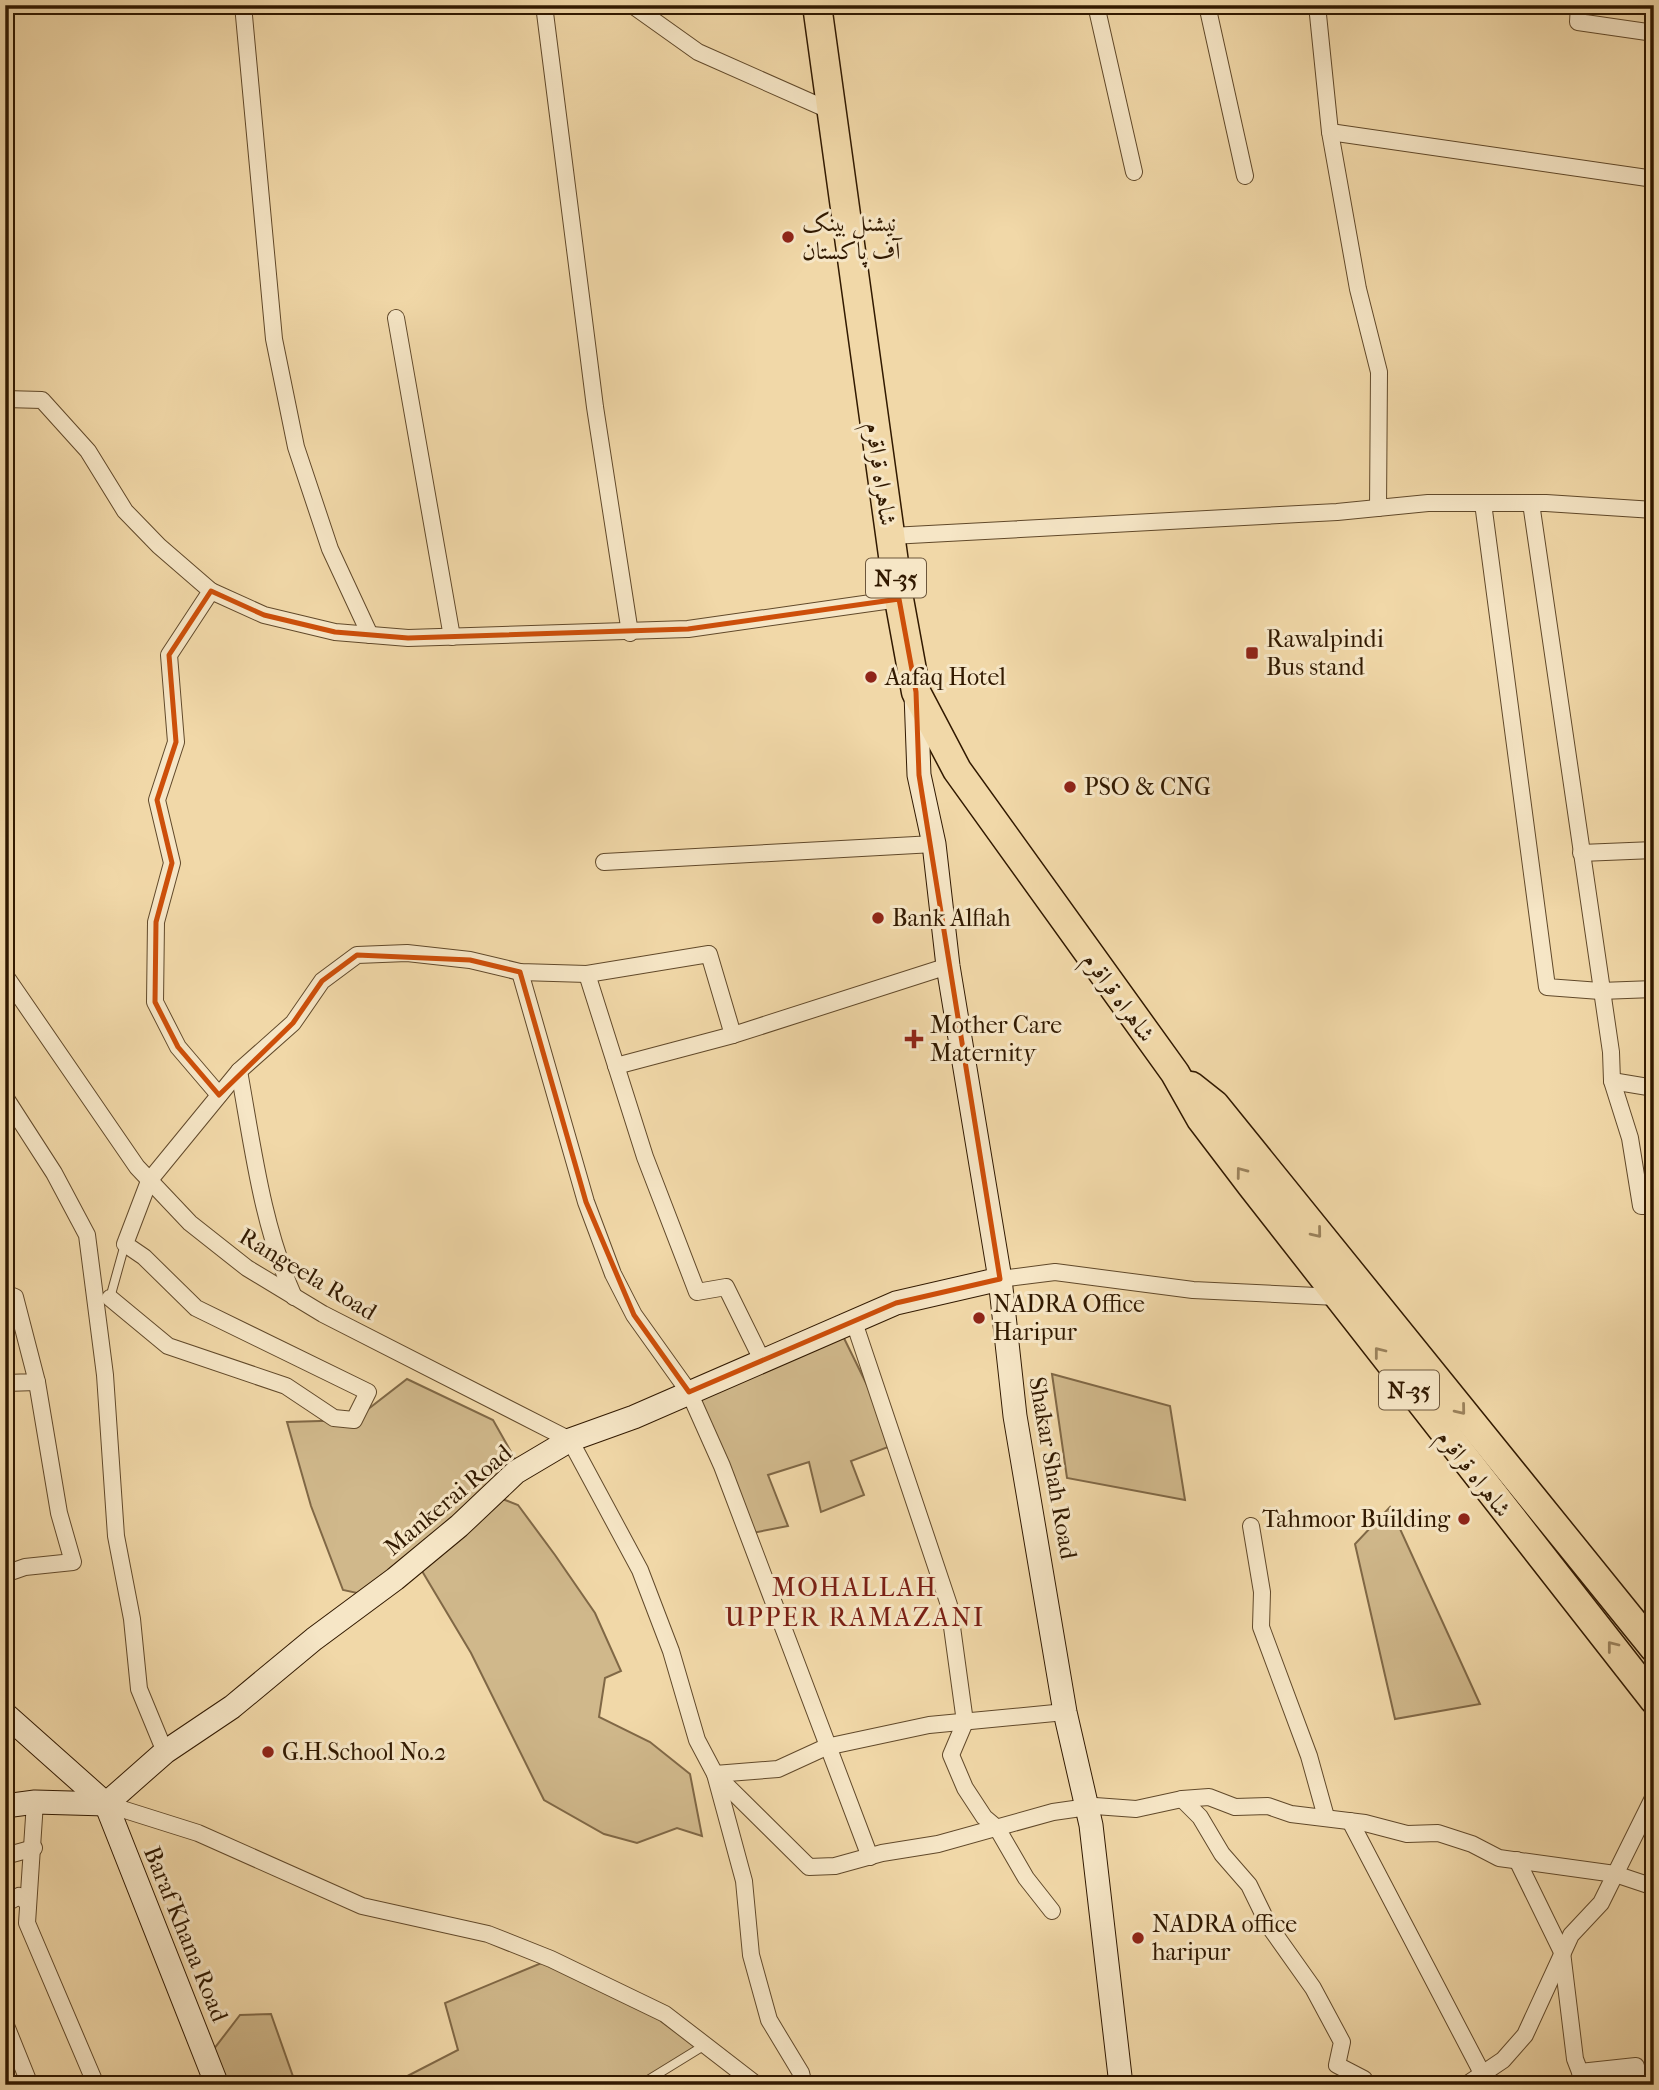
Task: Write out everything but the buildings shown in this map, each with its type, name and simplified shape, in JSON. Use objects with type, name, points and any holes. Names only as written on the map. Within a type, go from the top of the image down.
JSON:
[{"type":"highway","name":"شاہراہ قراقرم","points":[[817,5],[899,599],[916,692],[957,770],[1175,1073],[1201,1119],[1337,1297],[1654,1700]]},
{"type":"highway","name":"شاہراہ قراقرم","points":[[1175,1073],[1215,1105],[1654,1648]]},
{"type":"main road","name":"Shakar Shah Road","points":[[916,692],[919,775],[934,844],[948,966],[1000,1279],[1015,1416],[1065,1712],[1087,1807],[1121,2085]]},
{"type":"main road","name":"Mankerai Road","points":[[106,1804],[165,1752],[232,1707],[314,1639],[396,1579],[459,1526],[516,1472],[570,1440],[689,1392],[853,1319],[896,1303],[1000,1279]]},
{"type":"main road","points":[[5,1714],[106,1804]]},
{"type":"main road","points":[[5,1806],[35,1802],[106,1804]]},
{"type":"main road","name":"Baraf Khana Road","points":[[106,1804],[217,2085]]},
{"type":"street","points":[[243,5],[274,339],[296,447],[330,550],[370,635]]},
{"type":"street","points":[[544,5],[595,407],[630,633]]},
{"type":"street","points":[[632,5],[698,52],[831,111]]},
{"type":"street","points":[[1096,5],[1134,172]]},
{"type":"street","points":[[1207,5],[1245,176]]},
{"type":"street","points":[[1317,5],[1330,132],[1358,289],[1379,372],[1378,508]]},
{"type":"street","points":[[1579,5],[1578,22],[1654,33]]},
{"type":"street","points":[[1330,132],[1654,179]]},
{"type":"street","points":[[396,318],[452,637]]},
{"type":"street","points":[[5,399],[42,400],[88,451],[125,511],[159,546],[211,591],[264,615],[334,632],[452,637],[630,633],[688,629],[899,599]]},
{"type":"street","points":[[891,536],[1483,503],[1654,510]]},
{"type":"street","points":[[1483,503],[1547,987],[1600,991],[1654,989]]},
{"type":"street","points":[[1531,503],[1611,1052],[1612,1081],[1630,1138],[1641,1206],[1654,1206]]},
{"type":"street","points":[[211,591],[169,655],[176,742],[157,800],[172,863],[156,922],[155,1002],[178,1047],[219,1095]]},
{"type":"street","points":[[604,862],[934,844]]},
{"type":"street","points":[[1581,853],[1654,850]]},
{"type":"street","points":[[110,1298],[168,1346],[286,1386],[334,1418],[354,1420],[368,1392],[196,1308],[144,1257],[125,1244],[149,1181],[239,1071],[293,1023],[321,981],[357,955],[407,953],[470,960],[520,972],[587,974],[709,954],[733,1035]]},
{"type":"street","points":[[616,1066],[733,1035],[948,966]]},
{"type":"street","points":[[520,972],[586,1202],[613,1274],[634,1315],[689,1392],[722,1466],[826,1747],[856,1814],[870,1857]]},
{"type":"street","points":[[587,974],[645,1157],[697,1292],[726,1287],[762,1360]]},
{"type":"street","name":"Rangeela Road","points":[[5,975],[136,1167],[200,1230],[247,1268],[295,1297],[570,1440]]},
{"type":"street","points":[[239,1071],[261,1198],[278,1259],[295,1297]]},
{"type":"street","points":[[1612,1081],[1654,1088]]},
{"type":"street","points":[[5,1097],[54,1172],[87,1235],[105,1375],[116,1536],[132,1619],[139,1689],[165,1752]]},
{"type":"street","points":[[1000,1279],[1055,1272],[1193,1290],[1337,1297]]},
{"type":"street","points":[[5,1293],[15,1297],[37,1382],[59,1513],[73,1562],[25,1567],[5,1574]]},
{"type":"street","points":[[853,1319],[950,1605],[965,1722],[951,1755],[965,1788],[984,1817],[997,1828],[1026,1878],[1052,1910]]},
{"type":"street","points":[[5,1383],[37,1382]]},
{"type":"street","points":[[570,1440],[640,1570],[675,1662],[697,1740],[715,1774],[744,1881],[751,1955],[769,2020],[801,2073],[804,2085]]},
{"type":"street","points":[[1251,1526],[1262,1592],[1261,1627],[1309,1756],[1326,1817]]},
{"type":"street","points":[[715,1774],[778,1769],[826,1747],[929,1725],[1065,1712]]},
{"type":"street","points":[[715,1774],[809,1867],[835,1866],[938,1844],[1053,1812],[1087,1807],[1136,1809],[1181,1799],[1209,1797],[1235,1807],[1268,1805],[1290,1814],[1350,1821],[1407,1834],[1438,1833],[1472,1844],[1499,1858],[1615,1874],[1654,1887]]},
{"type":"street","points":[[1466,2085],[1503,2060],[1525,2035],[1571,1935],[1601,1903],[1654,1796]]},
{"type":"street","points":[[1181,1799],[1200,1817],[1222,1854],[1249,1885],[1269,1926],[1313,1989],[1342,2042],[1337,2065],[1364,2079],[1367,2085]]},
{"type":"street","points":[[35,1802],[27,1923],[96,2085]]},
{"type":"street","points":[[106,1804],[198,1833],[362,1906],[488,1934],[551,1959],[665,2014],[757,2085]]},
{"type":"street","points":[[1350,1821],[1483,2075]]},
{"type":"street","points":[[5,1856],[34,1848]]},
{"type":"street","points":[[1517,1860],[1562,1952],[1575,2059],[1583,2079],[1636,2066],[1639,2085]]},
{"type":"street","points":[[5,1905],[19,1896],[28,1903]]},
{"type":"street","points":[[5,2023],[30,2085]]},
{"type":"lane","points":[[110,1298],[125,1244]]},
{"type":"lane","points":[[640,2085],[705,2045]]},
{"type":"highlighted area","points":[[211,591],[264,615],[335,632],[408,638],[688,629],[899,599],[916,692],[919,775],[1000,1279],[896,1303],[689,1392],[634,1315],[586,1202],[520,972],[470,960],[357,955],[322,981],[293,1023],[219,1095],[178,1047],[155,1002],[156,922],[172,863],[157,800],[176,742],[169,655]]},
{"type":"shaded area","points":[[838,1326],[896,1444],[851,1461],[864,1495],[821,1512],[809,1462],[768,1475],[788,1526],[747,1534],[689,1392]]},
{"type":"shaded area","points":[[1052,1374],[1170,1406],[1185,1500],[1067,1478]]},
{"type":"shaded area","points":[[407,1379],[493,1420],[519,1466],[492,1495],[518,1505],[555,1555],[595,1613],[621,1671],[605,1678],[599,1717],[650,1742],[690,1774],[702,1836],[677,1828],[637,1843],[604,1834],[544,1800],[471,1653],[416,1561],[371,1596],[343,1590],[311,1506],[287,1422],[354,1420]]},
{"type":"shaded area","points":[[1390,1507],[1480,1704],[1395,1719],[1355,1544]]},
{"type":"shaded area","points":[[551,1959],[705,2045],[636,2085],[390,2085],[458,2050],[445,2003]]},
{"type":"shaded area","points":[[271,2014],[296,2085],[217,2085],[207,2058],[240,2015]]},
{"type":"place","name":"نیشنل بینک آف پاکستان","points":[[788,237]]},
{"type":"place","name":"Rawalpindi Bus stand","points":[[1252,653]]},
{"type":"place","name":"Aafaq Hotel","points":[[871,677]]},
{"type":"place","name":"PSO & CNG","points":[[1070,787]]},
{"type":"place","name":"Bank Alflah","points":[[878,918]]},
{"type":"place","name":"Mother Care Maternity","points":[[914,1039]]},
{"type":"place","name":"NADRA Office Haripur","points":[[979,1318]]},
{"type":"place","name":"Tahmoor Building","points":[[1464,1519]]},
{"type":"place","name":"G.H.School No.2","points":[[268,1752]]},
{"type":"place","name":"NADRA office haripur","points":[[1138,1938]]},
{"type":"district","name":"MOHALLAH UPPER RAMAZANI","points":[[855,1602]]}]
